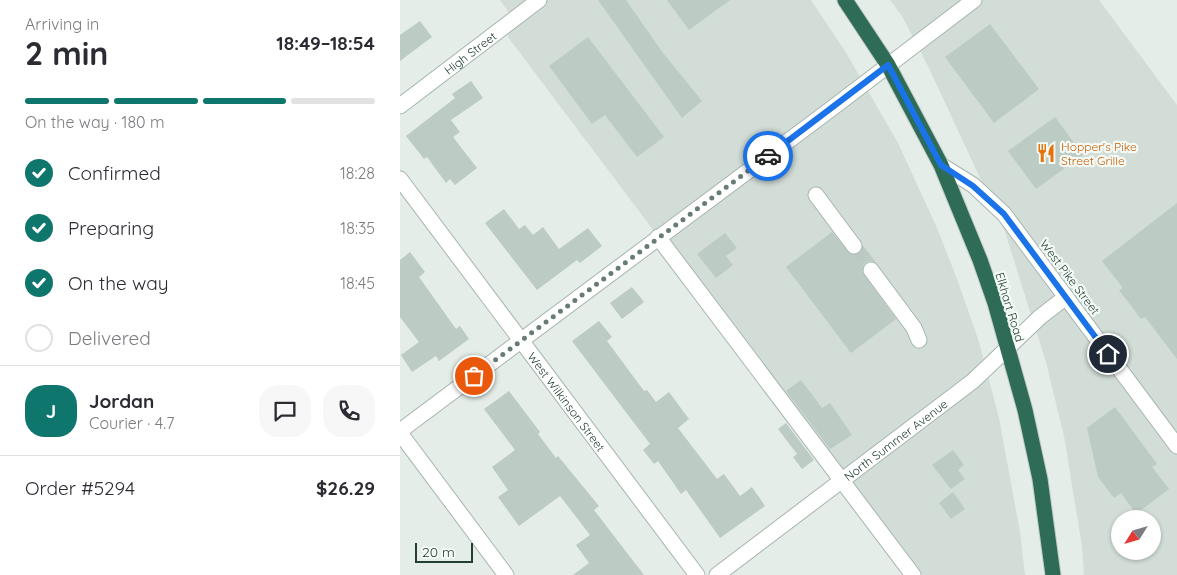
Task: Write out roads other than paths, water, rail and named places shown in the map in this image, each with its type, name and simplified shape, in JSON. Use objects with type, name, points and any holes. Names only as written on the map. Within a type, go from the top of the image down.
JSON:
[{"type":"highway","points":[[845,0],[888,65]]},
{"type":"highway","name":"Elkhart Road","points":[[888,65],[941,165],[980,260],[995,303],[1025,410],[1040,479],[1053,575]]},
{"type":"street","name":"High Street","points":[[400,106],[539,0]]},
{"type":"street","points":[[506,575],[400,432],[974,0]]},
{"type":"street","name":"West Pike Street","points":[[941,165],[973,186],[1004,214],[1177,446]]},
{"type":"street","name":"West Wilkinson Street","points":[[400,180],[698,575]]},
{"type":"street","points":[[816,195],[854,246]]},
{"type":"street","points":[[658,238],[913,575]]},
{"type":"street","points":[[872,270],[914,328],[919,340]]},
{"type":"street","name":"North Summer Avenue","points":[[717,575],[973,381],[1040,317],[1066,298]]},
{"type":"tunnel","points":[[854,246],[871,270]]},
{"type":"place","name":"Hopper's Pike Street Grille","points":[[1046,153]]}]
